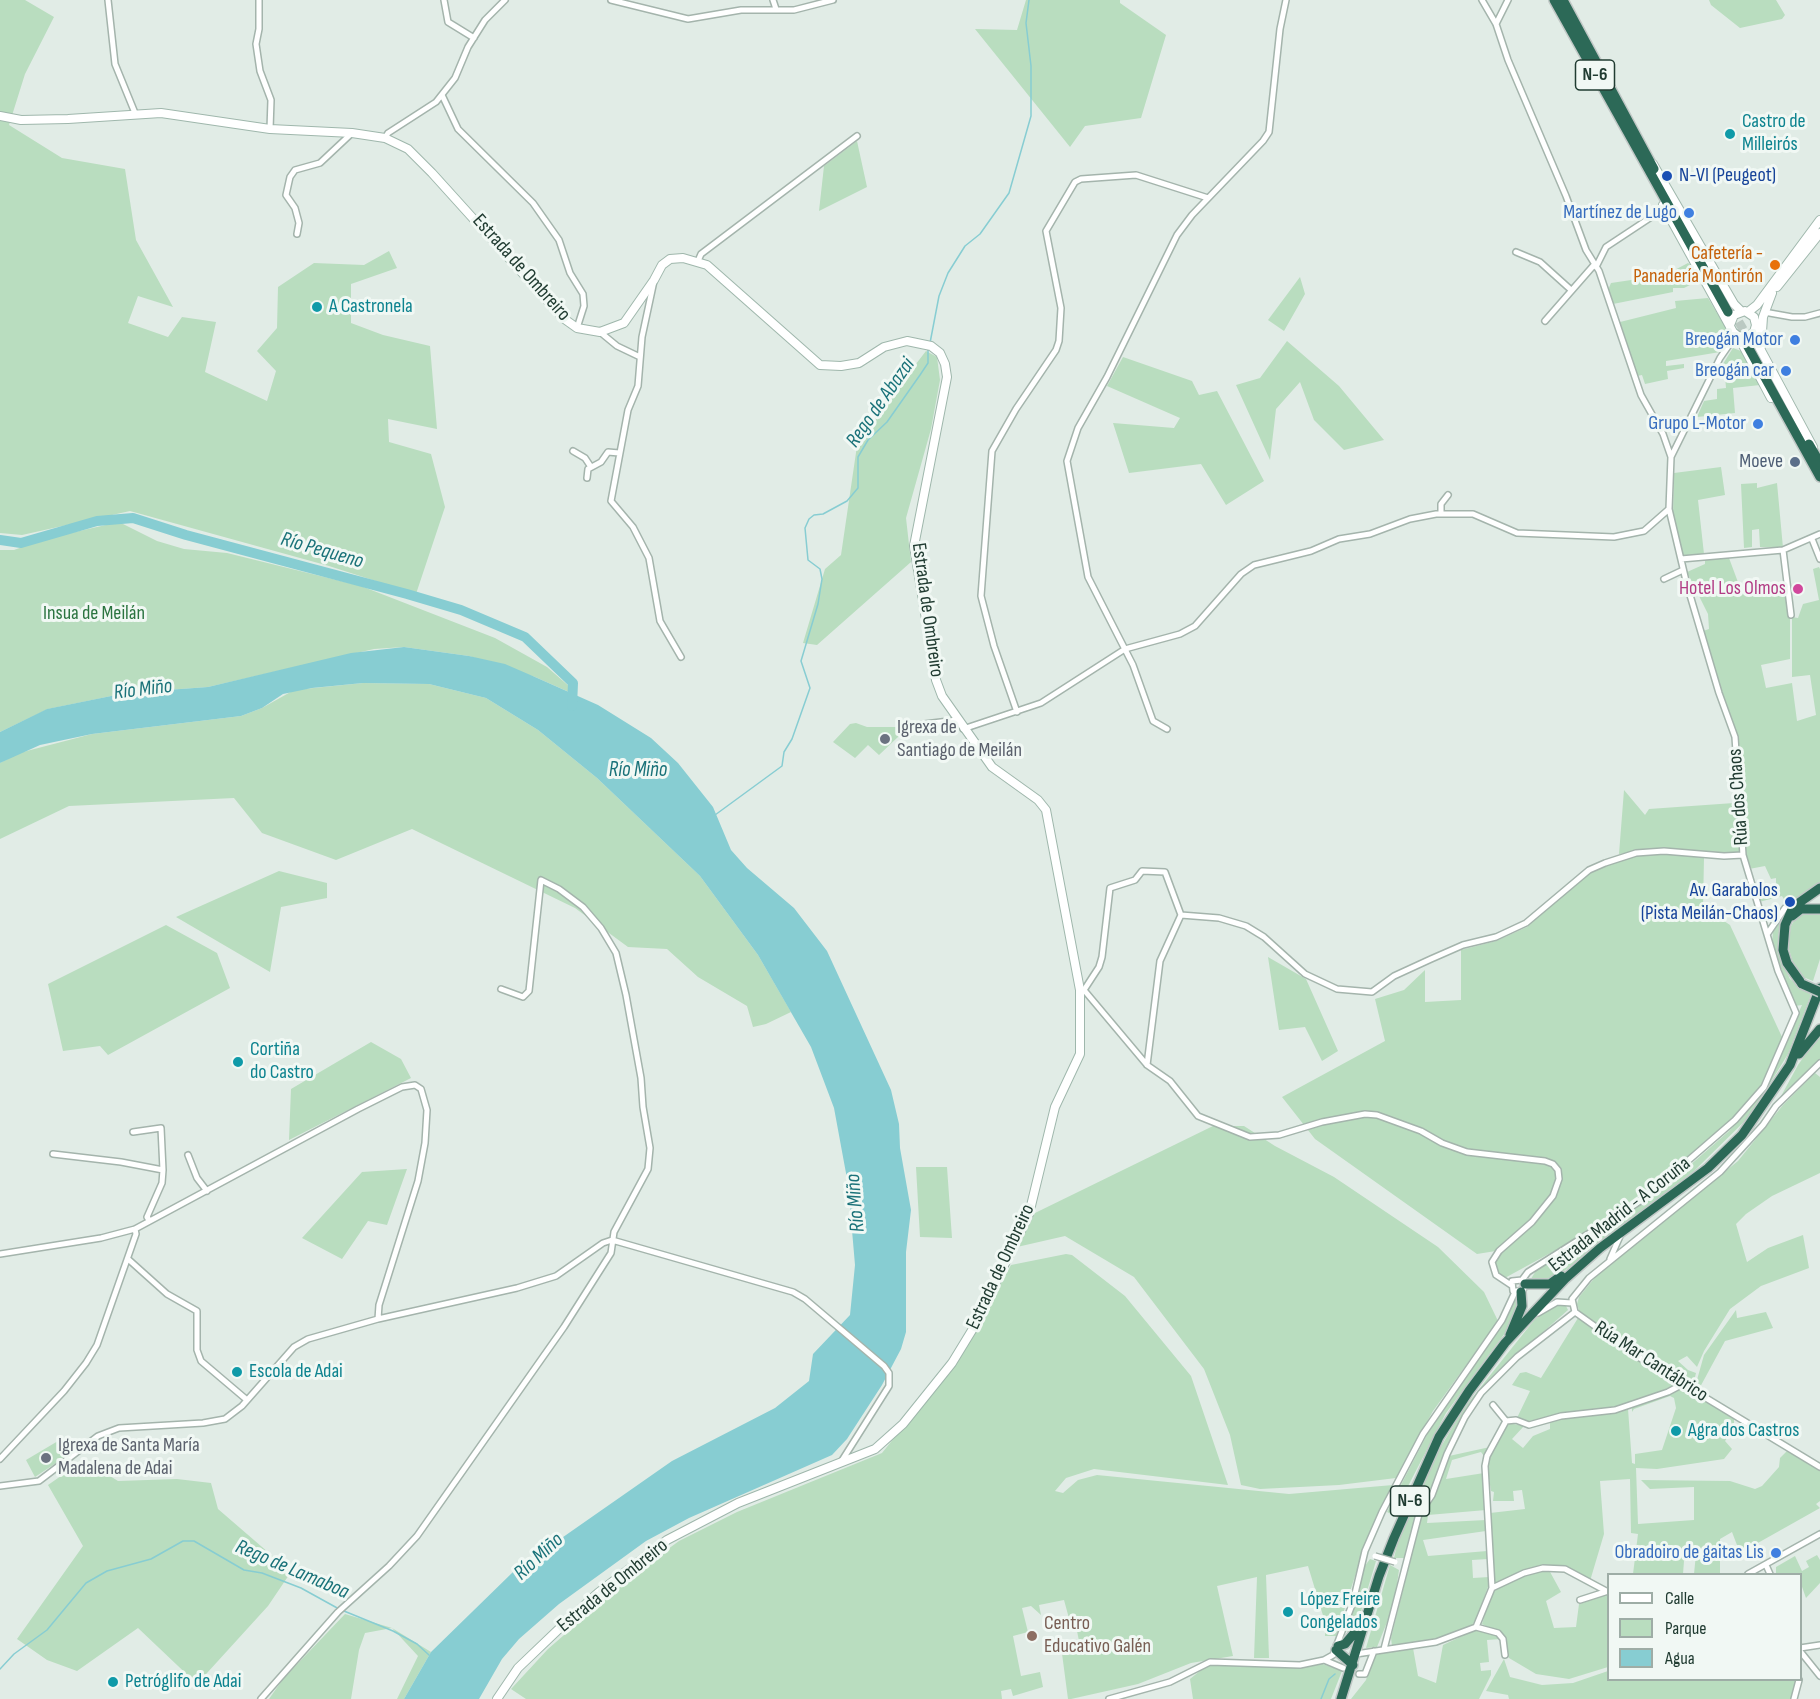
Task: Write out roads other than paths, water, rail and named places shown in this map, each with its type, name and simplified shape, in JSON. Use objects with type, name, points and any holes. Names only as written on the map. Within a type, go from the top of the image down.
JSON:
[{"type":"highway","name":"N-6","points":[[1554,0],[1737,311]]},
{"type":"highway","name":"N-6","points":[[1563,0],[1639,148]]},
{"type":"highway","points":[[1819,476],[1749,344],[1820,462]]},
{"type":"highway","points":[[1820,888],[1793,908],[1785,925],[1783,950],[1787,963],[1802,984],[1820,990]]},
{"type":"highway","points":[[1785,925],[1795,912],[1802,909],[1820,909]]},
{"type":"highway","name":"Estrada Madrid - A Coruña","points":[[1341,1699],[1348,1667],[1356,1654],[1394,1538],[1440,1437],[1482,1373],[1526,1320],[1579,1266],[1683,1189],[1724,1153],[1758,1114],[1790,1065],[1820,990]]},
{"type":"highway","points":[[1790,1065],[1820,1029]]},
{"type":"highway","points":[[1509,1339],[1522,1306],[1521,1287],[1550,1284],[1579,1266]]},
{"type":"highway","points":[[1348,1667],[1337,1648],[1345,1644],[1367,1619]]},
{"type":"street","points":[[108,0],[115,64],[135,113]]},
{"type":"street","points":[[259,0],[259,28],[256,44],[260,71],[271,99],[270,129]]},
{"type":"street","points":[[444,0],[448,22],[474,38]]},
{"type":"street","points":[[385,138],[388,133],[426,111],[442,95],[455,78],[474,38],[495,8],[505,0]]},
{"type":"street","points":[[611,0],[688,19],[734,11],[794,10],[833,0]]},
{"type":"street","points":[[773,0],[776,9]]},
{"type":"street","points":[[1167,729],[1153,721],[1142,686],[1088,577],[1067,461],[1078,428],[1107,376],[1177,235],[1269,132],[1280,29],[1286,0]]},
{"type":"street","points":[[1482,0],[1496,24],[1508,60],[1595,266],[1641,395],[1663,434],[1671,457]]},
{"type":"street","points":[[1496,24],[1508,0]]},
{"type":"street","points":[[442,95],[458,129],[533,203],[559,240],[570,273],[583,294],[584,306],[577,327]]},
{"type":"street","name":"Estrada de Ombreiro","points":[[0,116],[21,120],[161,113],[270,129],[352,133],[385,138],[408,149],[432,173],[563,318],[577,327],[600,332]]},
{"type":"street","points":[[297,234],[299,223],[295,208],[285,195],[290,177],[295,170],[320,163],[352,133]]},
{"type":"street","points":[[640,357],[617,346],[600,332],[624,323],[662,265],[670,259],[698,261],[701,254],[857,136]]},
{"type":"street","points":[[1639,148],[1665,208],[1730,325],[1819,476]]},
{"type":"street","points":[[1017,712],[994,646],[981,596],[992,451],[1016,409],[1056,350],[1059,341],[1061,308],[1046,231],[1074,182],[1082,179],[1136,175],[1208,198]]},
{"type":"street","points":[[1545,321],[1570,289],[1595,266],[1606,247],[1665,208]]},
{"type":"street","points":[[1730,325],[1737,311],[1757,305],[1820,220]]},
{"type":"street","points":[[1820,233],[1761,309],[1754,332],[1761,351],[1820,462]]},
{"type":"street","points":[[1516,252],[1540,262],[1570,289]]},
{"type":"street","name":"Estrada de Ombreiro","points":[[497,1699],[518,1668],[562,1626],[616,1579],[667,1540],[738,1503],[875,1449],[903,1424],[952,1363],[974,1327],[1029,1214],[1055,1107],[1080,1054],[1082,990],[1046,810],[1038,800],[992,767],[957,720],[942,696],[936,680],[914,546],[947,377],[940,353],[931,346],[919,342],[901,342],[884,347],[859,363],[841,366],[820,365],[707,265],[698,261]]},
{"type":"street","points":[[654,280],[640,357],[638,386],[628,410],[611,501],[633,527],[649,558],[660,621],[681,657]]},
{"type":"street","points":[[1761,351],[1764,312],[1772,293]]},
{"type":"street","points":[[1737,311],[1756,321]]},
{"type":"street","points":[[1764,312],[1792,317],[1820,313]]},
{"type":"street","points":[[1737,336],[1747,337],[1754,332]]},
{"type":"street","points":[[1671,457],[1720,358],[1737,336]]},
{"type":"street","points":[[573,451],[585,458],[591,467]]},
{"type":"street","points":[[587,478],[588,469],[601,462],[608,452],[619,453]]},
{"type":"street","name":"Rúa dos Chaos","points":[[1521,1287],[1528,1272],[1645,1198],[1735,1120],[1764,1087],[1797,1013],[1778,971],[1743,855],[1735,737],[1719,693],[1683,570],[1669,509],[1671,457]]},
{"type":"street","points":[[1440,514],[1441,504],[1448,495]]},
{"type":"street","points":[[963,729],[1041,703],[1125,649],[1180,634],[1195,626],[1241,574],[1254,565],[1311,551],[1339,539],[1370,534],[1410,519],[1440,514],[1473,514],[1517,533],[1614,537],[1644,531],[1669,509]]},
{"type":"street","points":[[1681,559],[1783,550],[1820,534]]},
{"type":"street","points":[[1812,539],[1820,560]]},
{"type":"street","points":[[1783,550],[1791,615]]},
{"type":"street","points":[[1664,579],[1683,570]]},
{"type":"street","points":[[900,727],[957,720]]},
{"type":"street","points":[[1181,915],[1219,918],[1246,926],[1264,937],[1305,974],[1337,989],[1372,992],[1394,976],[1431,959],[1463,945],[1496,937],[1526,923],[1589,870],[1605,863],[1636,853],[1664,851],[1724,856],[1743,855]]},
{"type":"street","points":[[1147,1065],[1160,961],[1181,915],[1165,872],[1142,871],[1135,880],[1110,888],[1099,968],[1082,990],[1147,1065],[1170,1081],[1198,1116],[1250,1137],[1279,1136],[1322,1122],[1365,1114],[1377,1115],[1421,1131],[1442,1143],[1467,1152],[1553,1164],[1558,1170],[1560,1179],[1553,1196],[1532,1222],[1499,1251],[1492,1262],[1496,1275],[1511,1285],[1521,1287]]},
{"type":"street","points":[[261,1699],[338,1612],[389,1566],[417,1536],[564,1327],[610,1253],[614,1232],[638,1191],[650,1161],[642,1078],[616,953],[602,928],[583,908],[559,889],[541,880],[529,991],[523,997],[501,989]]},
{"type":"street","points":[[1768,933],[1785,908],[1793,908]]},
{"type":"street","points":[[1384,1649],[1419,1514],[1432,1495],[1446,1454],[1481,1393],[1517,1357],[1575,1312],[1572,1299],[1589,1278],[1720,1172],[1763,1125],[1776,1106],[1820,1063]]},
{"type":"street","points":[[1815,1068],[1820,1074]]},
{"type":"street","points":[[0,1254],[101,1238],[132,1230],[402,1087],[415,1085],[421,1089],[427,1110],[425,1143],[418,1181],[379,1305],[378,1319]]},
{"type":"street","points":[[133,1132],[161,1128],[162,1183],[147,1217],[149,1220]]},
{"type":"street","points":[[53,1154],[122,1162],[163,1170]]},
{"type":"street","points":[[188,1155],[197,1178],[207,1191]]},
{"type":"street","points":[[0,1459],[33,1426],[86,1363],[97,1345],[136,1234],[132,1230]]},
{"type":"street","points":[[1609,1260],[1622,1233]]},
{"type":"street","points":[[0,1486],[39,1481],[98,1436],[119,1428],[203,1424],[225,1419],[248,1400],[294,1347],[329,1332],[518,1288],[556,1276],[603,1243],[612,1240],[793,1292],[884,1365],[889,1378],[889,1386],[840,1464]]},
{"type":"street","points":[[128,1259],[167,1294],[197,1311],[197,1350],[201,1361],[248,1400]]},
{"type":"street","points":[[1511,1285],[1516,1279],[1521,1287]]},
{"type":"street","points":[[1324,1660],[1337,1648],[1353,1602],[1365,1551],[1423,1434],[1496,1329],[1521,1287]]},
{"type":"street","points":[[1526,1320],[1557,1302],[1572,1303]]},
{"type":"street","name":"Rúa Mar Cantábrico","points":[[1575,1312],[1635,1355],[1820,1467]]},
{"type":"street","points":[[1506,1421],[1516,1420],[1529,1425],[1561,1416],[1615,1410],[1668,1392],[1683,1384]]},
{"type":"street","points":[[1493,1405],[1506,1421]]},
{"type":"street","points":[[1476,1627],[1492,1588],[1485,1466],[1487,1456],[1506,1421]]},
{"type":"street","points":[[1750,1573],[1820,1534]]},
{"type":"street","points":[[1365,1551],[1406,1566]]},
{"type":"street","points":[[1766,1565],[1769,1573]]},
{"type":"street","points":[[1492,1588],[1524,1573],[1559,1568],[1607,1592]]},
{"type":"street","points":[[1580,1600],[1607,1592]]},
{"type":"street","points":[[1356,1654],[1442,1641],[1476,1627],[1498,1633],[1503,1639],[1505,1655]]},
{"type":"street","points":[[1802,1651],[1820,1644]]},
{"type":"street","points":[[1359,1674],[1365,1674],[1374,1651]]},
{"type":"street","points":[[1802,1652],[1820,1676]]},
{"type":"street","points":[[1109,1699],[1170,1682],[1210,1662],[1276,1666],[1324,1660],[1348,1667]]},
{"type":"street","points":[[1794,1699],[1799,1681]]},
{"type":"water","name":"Río Miño","points":[[404,647],[469,656],[505,664],[598,705],[651,738],[678,763],[713,807],[731,850],[747,868],[794,908],[827,951],[891,1090],[899,1124],[900,1148],[911,1210],[906,1252],[906,1332],[901,1349],[882,1385],[847,1439],[832,1455],[689,1518],[646,1541],[559,1604],[519,1639],[502,1659],[479,1699],[404,1699],[431,1652],[513,1572],[672,1461],[775,1408],[809,1381],[813,1354],[850,1315],[855,1265],[848,1184],[834,1108],[811,1047],[758,955],[700,876],[597,778],[538,730],[486,698],[429,684],[363,683],[312,688],[283,694],[262,708],[241,716],[92,734],[40,745],[0,763],[0,732],[47,709],[126,693],[208,687],[351,653]]},
{"type":"waterway","name":"Rego de Abazai","points":[[930,343],[939,296],[948,273],[965,246],[980,234],[1009,193],[1031,116],[1031,66],[1026,23],[1029,0]]},
{"type":"waterway","name":"Rego de Abazai","points":[[715,815],[782,766],[784,752],[792,739],[810,688],[801,661],[818,604],[822,579],[820,569],[808,560],[805,528],[809,519],[814,515],[823,514],[847,501],[858,488],[858,457],[868,440],[887,422],[928,363],[928,347]]},
{"type":"waterway","name":"Río Pequeno","points":[[0,540],[21,543],[97,521],[133,518],[186,535],[407,594],[461,610],[525,637],[573,683],[572,706]]},
{"type":"waterway","name":"Rego de Lamaboa","points":[[0,1669],[14,1654],[47,1630],[86,1583],[107,1571],[151,1559],[183,1541],[194,1541],[244,1570],[262,1573],[301,1588],[339,1609]]},
{"type":"waterway","name":"Rego de Lamaboa","points":[[344,1611],[393,1631],[417,1644],[429,1655]]},
{"type":"waterway","points":[[1321,1699],[1329,1679],[1335,1674]]},
{"type":"tunnel","points":[[1732,310],[1751,343]]},
{"type":"place","name":"Castro de Milleirós","points":[[1730,134]]},
{"type":"place","name":"N-VI (Peugeot)","points":[[1667,176]]},
{"type":"place","name":"Martínez de Lugo","points":[[1689,213]]},
{"type":"place","name":"Cafetería - Panadería Montirón","points":[[1775,265]]},
{"type":"place","name":"A Castronela","points":[[317,307]]},
{"type":"place","name":"Breogán Motor","points":[[1795,340]]},
{"type":"place","name":"Breogán car","points":[[1786,371]]},
{"type":"place","name":"Grupo L-Motor","points":[[1758,424]]},
{"type":"place","name":"Moeve","points":[[1795,462]]},
{"type":"place","name":"Hotel Los Olmos","points":[[1798,589]]},
{"type":"place","name":"Igrexa de Santiago de Meilán","points":[[885,739]]},
{"type":"place","name":"Av. Garabolos (Pista Meilán-Chaos)","points":[[1790,902]]},
{"type":"place","name":"Cortiña do Castro","points":[[238,1062]]},
{"type":"place","name":"Escola de Adai","points":[[237,1372]]},
{"type":"place","name":"Agra dos Castros","points":[[1676,1431]]},
{"type":"place","name":"Igrexa de Santa María Madalena de Adai","points":[[46,1458]]},
{"type":"place","name":"Obradoiro de gaitas Lis","points":[[1776,1553]]},
{"type":"place","name":"López Freire Congelados","points":[[1288,1612]]},
{"type":"place","name":"Centro Educativo Galén","points":[[1032,1636]]},
{"type":"place","name":"Petróglifo de Adai","points":[[113,1682]]},
{"type":"park label","name":"Insua de Meilán","points":[[94,614]]}]
